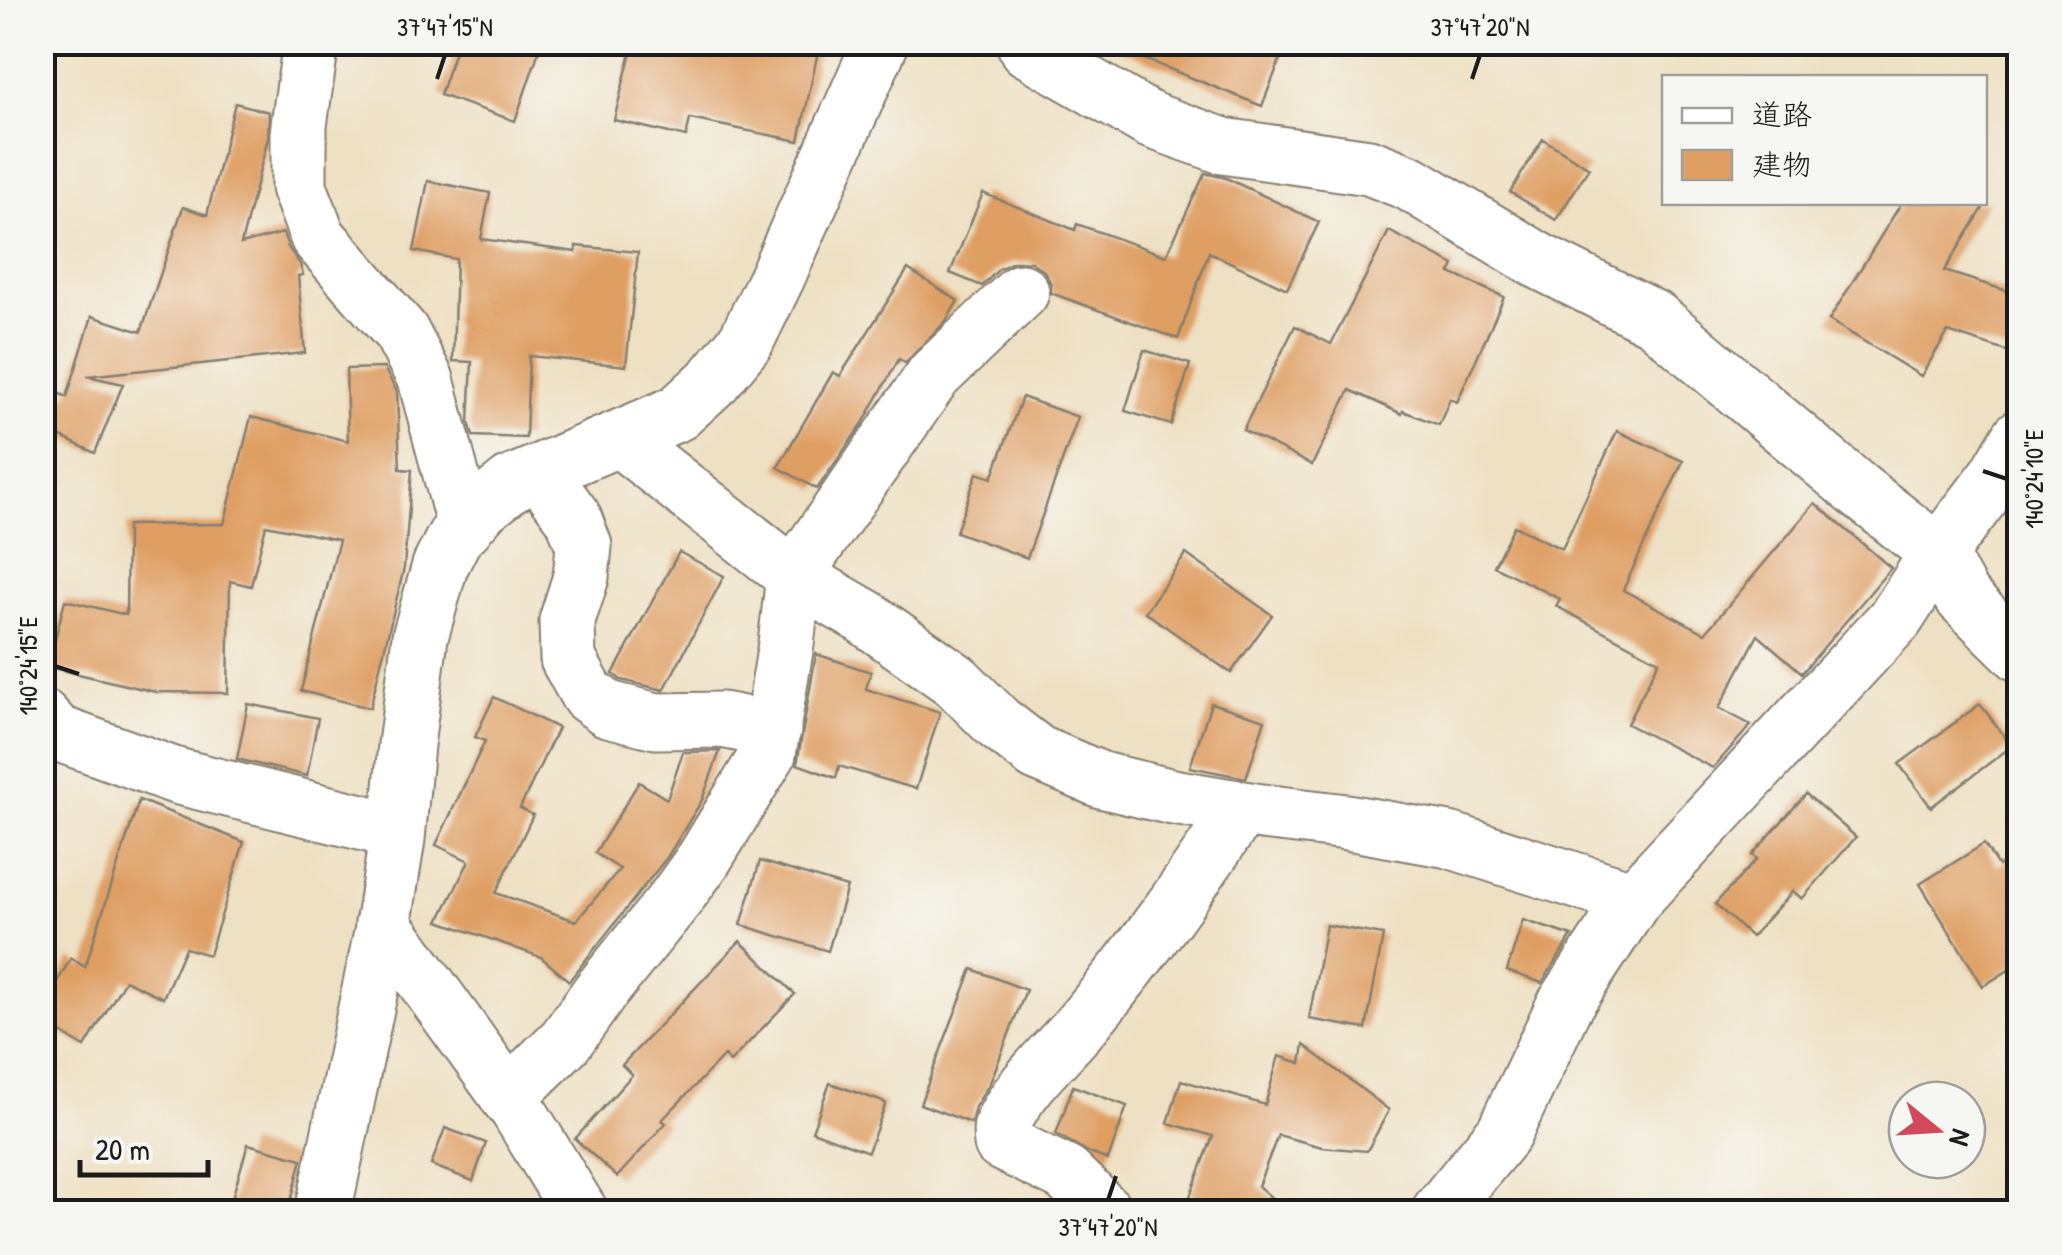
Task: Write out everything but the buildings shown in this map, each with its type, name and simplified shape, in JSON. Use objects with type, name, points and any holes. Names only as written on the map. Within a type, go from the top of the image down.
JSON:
[{"type":"street","points":[[311,42],[300,125],[299,187],[318,237],[401,332],[426,380],[465,527]]},
{"type":"street","points":[[322,1212],[384,923],[420,636],[440,566],[454,538],[482,507],[512,484],[678,413],[714,380],[746,341],[881,42]]},
{"type":"street","points":[[1024,42],[1027,49],[1150,120],[1223,146],[1369,167],[1410,183],[1539,261],[1655,319],[1938,553],[1963,598],[2020,654]]},
{"type":"street","points":[[508,1097],[566,1040],[704,859],[768,754],[794,576],[934,376],[1021,292]]},
{"type":"street","points":[[1439,1212],[1504,1133],[1564,1006],[1634,899],[1896,618],[1938,553],[1997,476],[2020,437]]},
{"type":"street","points":[[620,439],[794,576],[865,617],[956,681],[998,723],[1037,753],[1101,780],[1173,797],[1450,840],[1634,899]]},
{"type":"street","points":[[540,472],[573,516],[584,546],[581,577],[567,621],[568,659],[588,695],[608,709],[656,722],[722,720],[773,730]]},
{"type":"street","points":[[42,717],[57,733],[176,776],[397,831]]},
{"type":"street","points":[[1105,1212],[1066,1174],[1002,1142],[1000,1130],[1028,1085],[1172,911],[1241,809]]},
{"type":"street","points":[[384,923],[508,1097],[580,1212]]}]
